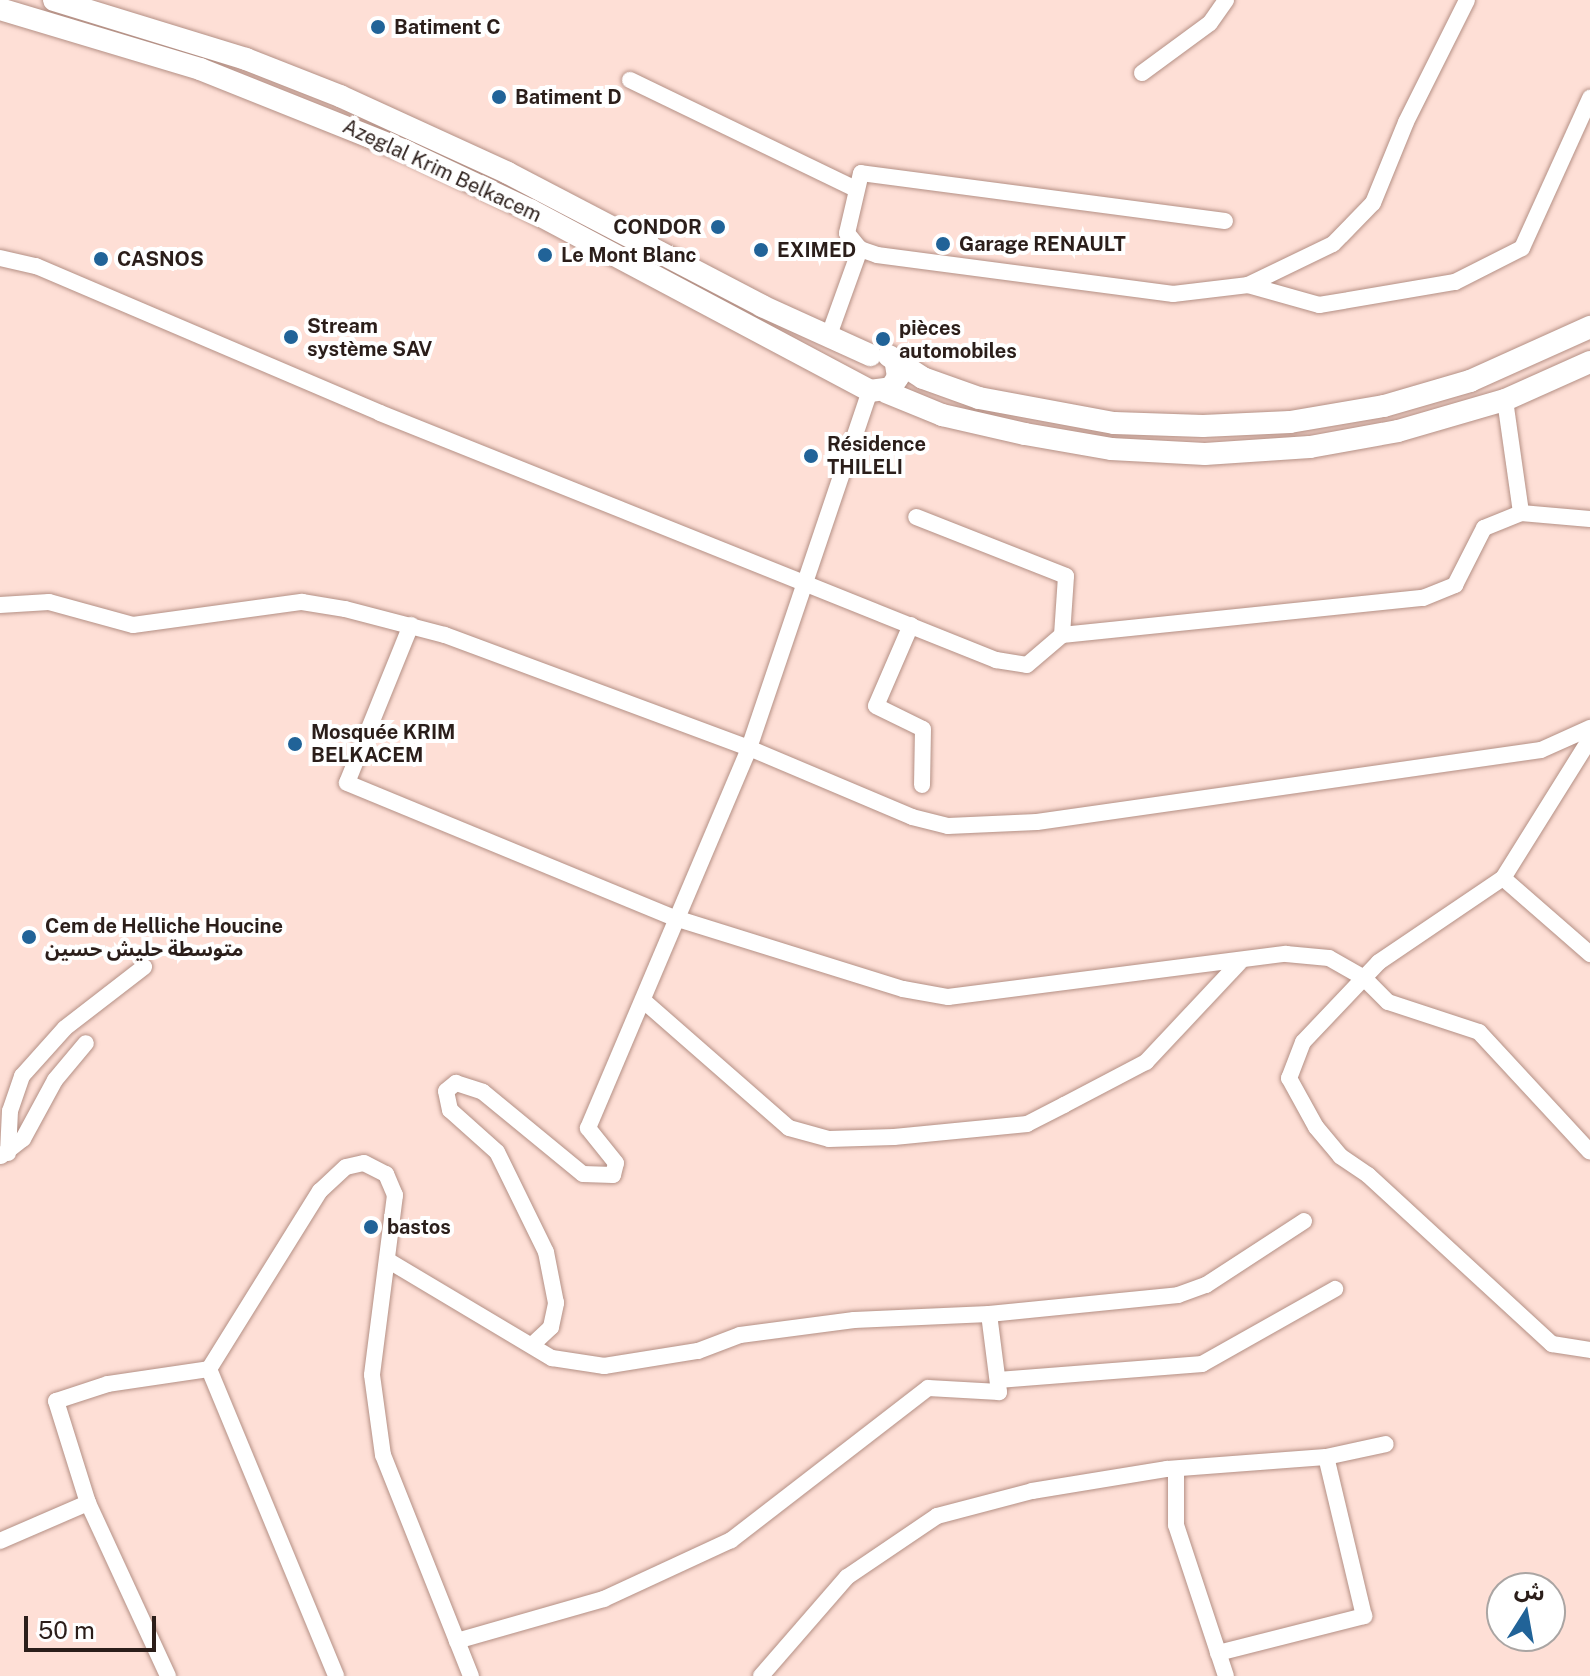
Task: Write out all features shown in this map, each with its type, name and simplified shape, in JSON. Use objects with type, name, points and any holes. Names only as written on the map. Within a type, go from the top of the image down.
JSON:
[{"type":"main road","points":[[54,0],[246,59],[340,96],[508,173],[828,338],[870,355],[885,354],[896,364],[979,398],[1114,423],[1290,422],[1384,406],[1470,381],[1590,327]]},
{"type":"main road","name":"Azeglal Krim Belkacem","points":[[0,9],[200,69],[405,151],[530,210],[872,389],[942,415],[1025,434],[1111,449],[1205,454],[1310,447],[1398,431],[1505,400],[1590,362]]},
{"type":"main road","points":[[870,355],[858,371],[872,389],[896,383],[896,364]]},
{"type":"street","points":[[1142,73],[1210,23],[1226,0]]},
{"type":"street","points":[[1225,221],[861,173],[847,233],[860,249],[1173,294],[1248,285],[1333,244],[1373,203],[1406,122],[1467,0]]},
{"type":"street","points":[[630,80],[855,189]]},
{"type":"street","points":[[1248,285],[1319,305],[1455,282],[1522,248],[1590,98]]},
{"type":"street","points":[[828,338],[860,249]]},
{"type":"street","points":[[0,258],[36,266],[380,413],[1014,665],[1027,665],[1062,635],[1423,598],[1455,585],[1484,528],[1521,513],[1590,519]]},
{"type":"street","points":[[532,1345],[551,1327],[556,1303],[546,1252],[497,1152],[450,1110],[446,1091],[456,1083],[483,1092],[583,1174],[613,1175],[616,1163],[588,1128],[645,1002],[675,918],[749,748],[803,580],[872,389]]},
{"type":"street","points":[[1505,400],[1521,513]]},
{"type":"street","points":[[916,517],[1066,576],[1062,635]]},
{"type":"street","points":[[0,605],[49,602],[133,625],[302,602],[411,625],[749,748],[912,817],[948,826],[986,826],[1541,750],[1590,728]]},
{"type":"street","points":[[411,625],[347,783],[675,918],[903,989],[948,997],[1239,963],[1286,954],[1329,958],[1364,978],[1388,1002],[1479,1032],[1590,1152]]},
{"type":"street","points":[[911,625],[876,706],[923,729],[922,785]]},
{"type":"street","points":[[1590,739],[1503,878],[1364,978],[1303,1042],[1289,1078],[1316,1127],[1340,1156],[1368,1175],[1552,1344],[1590,1350]]},
{"type":"street","points":[[1503,878],[1590,954]]},
{"type":"street","points":[[645,1002],[789,1128],[829,1139],[894,1137],[1027,1124],[1146,1062],[1239,963]]},
{"type":"street","points":[[4,1155],[10,1111],[22,1076],[65,1028],[144,967]]},
{"type":"street","points":[[4,1155],[29,1132],[55,1080],[86,1043]]},
{"type":"street","points":[[168,1676],[88,1503],[56,1401],[108,1384],[209,1369],[320,1191],[346,1167],[376,1165],[386,1174],[395,1195],[389,1261],[373,1360],[376,1420],[383,1455],[471,1676]]},
{"type":"street","points":[[389,1261],[552,1358],[604,1366],[698,1351],[740,1335],[854,1320],[989,1314],[1178,1295],[1206,1285],[1304,1221]]},
{"type":"street","points":[[998,1380],[1202,1364],[1335,1289]]},
{"type":"street","points":[[457,1641],[604,1599],[684,1565],[731,1540],[928,1388],[999,1392],[989,1314]]},
{"type":"street","points":[[209,1369],[336,1676]]},
{"type":"street","points":[[761,1676],[847,1577],[937,1516],[1032,1491],[1176,1469],[1326,1457],[1386,1444]]},
{"type":"street","points":[[1218,1653],[1364,1616],[1326,1457]]},
{"type":"street","points":[[1176,1469],[1176,1525],[1226,1676]]},
{"type":"street","points":[[0,1541],[88,1503]]},
{"type":"place","name":"Batiment C","points":[[378,27]]},
{"type":"place","name":"Batiment D","points":[[499,97]]},
{"type":"place","name":"CONDOR","points":[[718,227]]},
{"type":"place","name":"Garage RENAULT","points":[[943,244]]},
{"type":"place","name":"EXIMED","points":[[761,250]]},
{"type":"place","name":"Le Mont Blanc","points":[[545,255]]},
{"type":"place","name":"CASNOS","points":[[101,259]]},
{"type":"place","name":"Stream système SAV","points":[[291,337]]},
{"type":"place","name":"pièces automobiles","points":[[883,339]]},
{"type":"place","name":"Résidence THILELI","points":[[811,456]]},
{"type":"place","name":"Mosquée KRIM BELKACEM","points":[[295,744]]},
{"type":"place","name":"Cem de Helliche Houcine متوسطة حليش حسين","points":[[29,937]]},
{"type":"place","name":"bastos","points":[[371,1227]]}]
